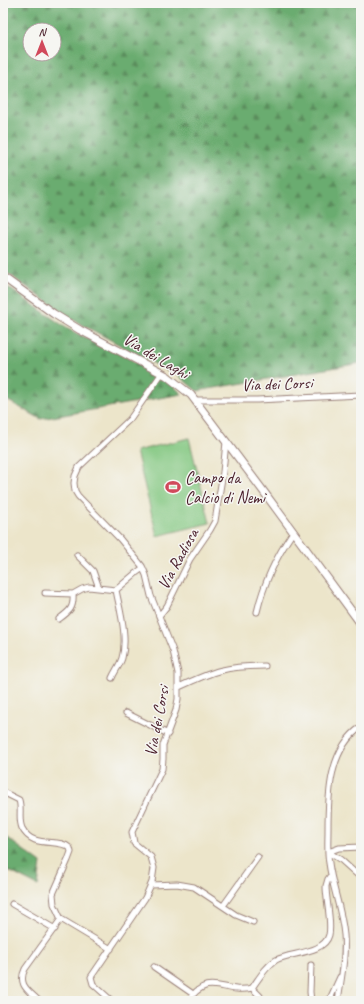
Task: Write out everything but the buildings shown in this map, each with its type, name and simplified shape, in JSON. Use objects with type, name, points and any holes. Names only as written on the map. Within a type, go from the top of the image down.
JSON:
[{"type":"main road","name":"Via dei Laghi","points":[[3,277],[63,320],[162,373],[181,386],[195,400],[361,624]]},
{"type":"street","name":"Via dei Corsi","points":[[112,1001],[92,984],[91,980],[93,973],[145,898],[151,885],[154,868],[152,859],[148,853],[135,844],[132,839],[132,832],[162,769],[162,748],[178,703],[178,673],[175,656],[170,641],[150,593],[143,568],[120,539],[78,496],[74,480],[79,467],[130,419],[162,373]]},
{"type":"street","name":"Via dei Corsi","points":[[195,400],[258,400],[361,395]]},
{"type":"street","name":"Via Radiosa","points":[[159,616],[167,606],[190,559],[210,530],[214,521],[217,513],[226,442]]},
{"type":"street","points":[[257,612],[266,580],[293,532]]},
{"type":"street","points":[[77,556],[93,572],[99,588]]},
{"type":"street","points":[[45,593],[73,594],[84,588],[116,590],[143,568]]},
{"type":"street","points":[[112,678],[121,660],[123,647],[123,630],[116,590]]},
{"type":"street","points":[[59,619],[72,608],[73,594]]},
{"type":"street","points":[[179,688],[217,670],[234,667],[265,666]]},
{"type":"street","points":[[126,713],[168,734]]},
{"type":"street","points":[[338,1001],[344,954],[343,930],[328,864],[328,816],[333,771],[342,748],[352,734],[361,727]]},
{"type":"street","points":[[3,792],[19,800],[22,827],[29,836],[42,842],[65,844],[70,848],[71,852],[53,894],[53,902],[61,920],[111,949]]},
{"type":"street","points":[[328,852],[339,848],[361,847]]},
{"type":"street","points":[[328,852],[341,860],[361,878]]},
{"type":"street","points":[[223,906],[258,857]]},
{"type":"street","points":[[188,1001],[200,988],[209,985],[240,990],[252,988],[267,968],[275,961],[286,956],[322,946],[329,936],[330,927],[326,886],[331,875]]},
{"type":"street","points":[[151,885],[189,885],[198,889],[236,915],[253,922]]},
{"type":"street","points":[[12,904],[55,929]]},
{"type":"street","points":[[39,1001],[25,987],[22,980],[23,974],[61,920]]},
{"type":"street","points":[[311,965],[311,1001]]},
{"type":"street","points":[[154,967],[193,994]]},
{"type":"street","points":[[329,1001],[343,968]]},
{"type":"street","points":[[252,988],[260,996],[262,1001]]},
{"type":"green space","points":[[3,3],[361,3],[361,363],[197,391],[174,372],[166,370],[70,318],[3,270]]},
{"type":"green space","points":[[3,284],[68,329],[152,370],[168,381],[182,394],[41,419],[3,398]]},
{"type":"green space","name":"Campo da Calcio di Nemi","points":[[189,438],[210,523],[157,536],[136,451]]},
{"type":"green space","points":[[3,835],[41,863],[38,886],[3,868]]},
{"type":"place","name":"Campo da Calcio di Nemi","points":[[173,487]]}]
